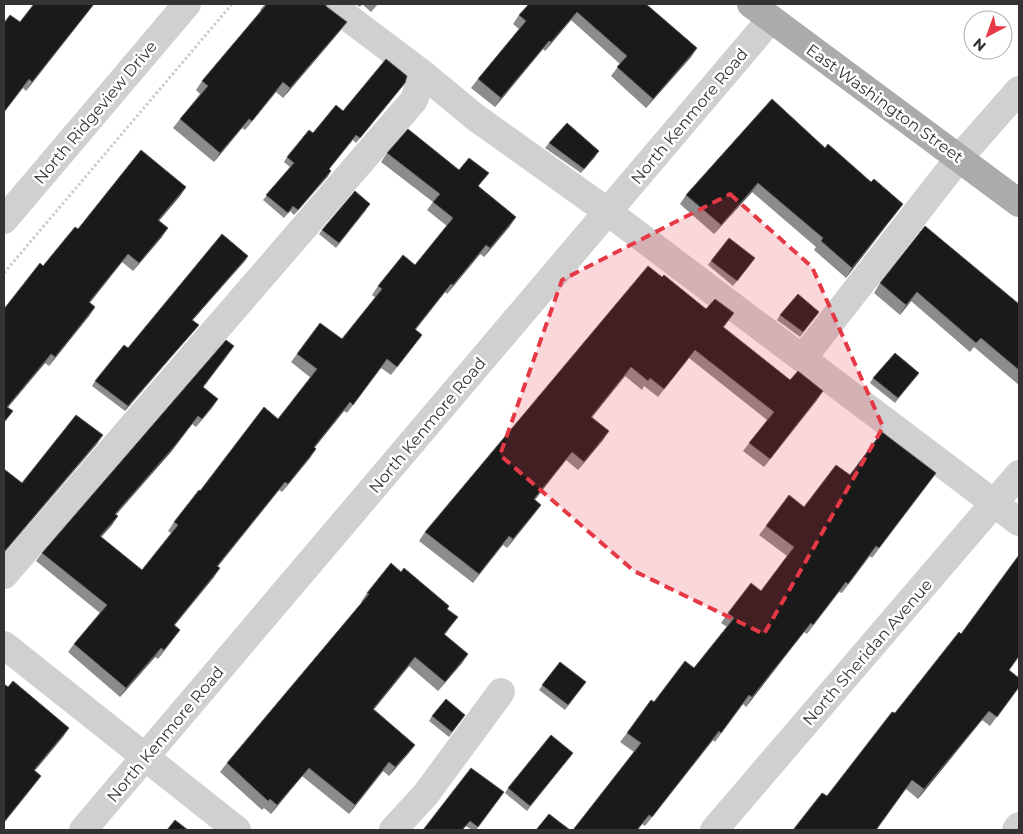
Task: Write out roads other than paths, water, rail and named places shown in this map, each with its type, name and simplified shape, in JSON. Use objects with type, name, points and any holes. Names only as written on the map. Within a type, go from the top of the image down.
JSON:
[{"type":"main road","name":"East Washington Street","points":[[761,12],[1019,203]]},
{"type":"street","name":"North Ridgeview Drive","points":[[4,220],[187,4]]},
{"type":"street","points":[[330,4],[423,74],[475,117],[608,212],[995,502],[1019,522]]},
{"type":"street","name":"North Kenmore Road","points":[[83,830],[608,212],[761,12]]},
{"type":"street","points":[[4,575],[414,100],[423,74]]},
{"type":"street","points":[[803,358],[959,158],[1019,90]]},
{"type":"street","name":"North Sheridan Avenue","points":[[714,830],[1019,474]]},
{"type":"street","points":[[4,645],[237,830]]},
{"type":"street","points":[[393,830],[426,794],[501,692]]},
{"type":"street","points":[[1016,830],[1019,826]]}]
